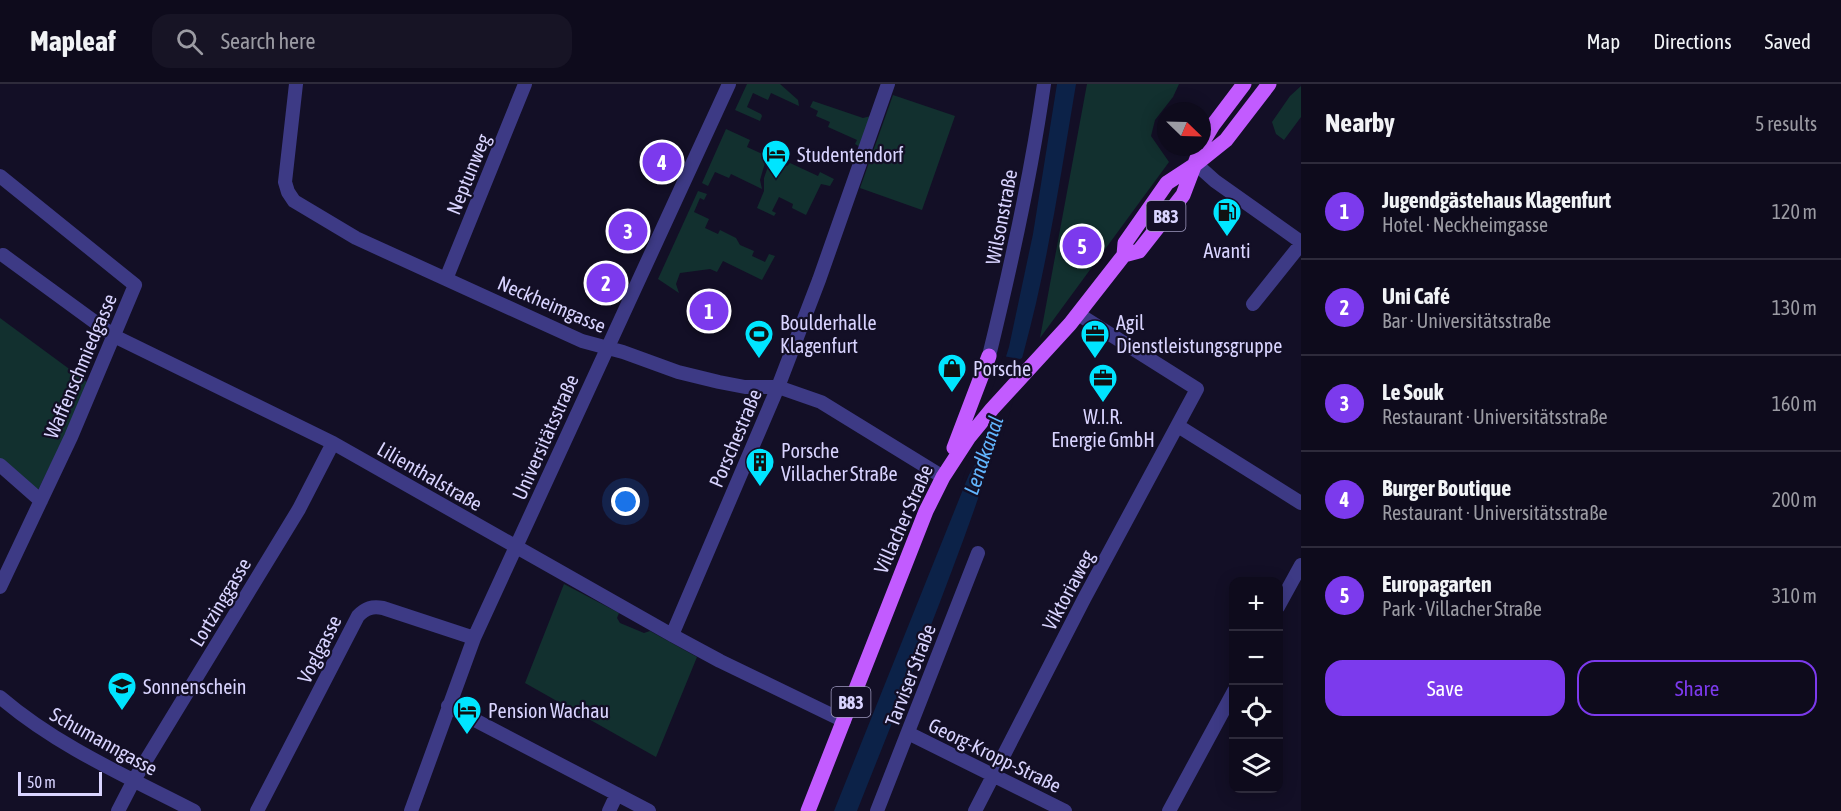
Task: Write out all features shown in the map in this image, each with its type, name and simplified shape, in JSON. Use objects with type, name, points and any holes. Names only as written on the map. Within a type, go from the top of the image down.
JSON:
[{"type":"main road","points":[[1197,164],[1204,141],[1213,125],[1244,84]]},
{"type":"main road","name":"Villacher Straße","points":[[808,811],[918,530],[943,477],[969,437],[1078,314],[1124,255],[1125,243],[1167,183],[1197,164],[1226,140],[1269,84]]},
{"type":"main road","points":[[989,356],[986,385],[987,397],[992,409]]},
{"type":"main road","points":[[943,477],[989,356]]},
{"type":"street","name":"Neckheimgasse","points":[[296,84],[285,182],[294,201],[357,238],[582,341],[623,352],[678,372],[745,387],[778,387],[821,402],[943,477]]},
{"type":"street","name":"Neptunweg","points":[[446,279],[525,84]]},
{"type":"street","name":"Universitätsstraße","points":[[411,811],[474,638],[729,84]]},
{"type":"street","name":"Porschestraße","points":[[672,634],[778,387],[819,280],[888,84]]},
{"type":"street","name":"Wilsonstraße","points":[[989,356],[1014,256],[1044,84]]},
{"type":"street","points":[[1197,164],[1215,181],[1301,243],[1253,304]]},
{"type":"street","name":"Waffenschmiedgasse","points":[[0,176],[135,285],[41,501],[0,587]]},
{"type":"street","name":"Lilienthalstraße","points":[[3,255],[114,336],[333,443],[720,661],[843,721]]},
{"type":"street","name":"Viktoriaweg","points":[[975,811],[1084,599],[1197,389],[1078,314]]},
{"type":"street","points":[[1179,426],[1301,503]]},
{"type":"street","name":"Lortzinggasse","points":[[118,811],[134,780],[299,509],[333,443]]},
{"type":"street","points":[[0,465],[41,501]]},
{"type":"street","name":"Tarviser Straße","points":[[877,811],[978,553]]},
{"type":"street","points":[[1283,598],[1301,565]]},
{"type":"street","name":"Voglgasse","points":[[257,811],[363,610],[383,608],[474,638]]},
{"type":"street","name":"Schumanngasse","points":[[0,697],[28,720],[57,739],[194,811]]},
{"type":"street","points":[[1169,811],[1229,698]]},
{"type":"street","points":[[448,706],[649,811]]},
{"type":"street","name":"Georg-Kropp-Straße","points":[[908,733],[1065,811]]},
{"type":"street","points":[[609,811],[617,794]]},
{"type":"green space","points":[[747,84],[780,84],[798,100],[799,106],[771,93],[768,100],[753,93],[747,107],[761,114],[760,121],[735,110]]},
{"type":"green space","points":[[1087,84],[1179,84],[1169,102],[1157,102],[1157,117],[1151,136],[1157,145],[1157,156],[1165,156],[1169,162],[1040,338]]},
{"type":"green space","points":[[1301,86],[1301,117],[1284,140],[1276,134],[1272,122],[1290,96]]},
{"type":"green space","points":[[893,95],[955,116],[922,210],[860,188]]},
{"type":"green space","points":[[813,101],[863,118],[871,116],[860,147],[855,144],[857,140],[828,127],[830,122],[816,116],[818,111],[810,107]]},
{"type":"green space","points":[[726,129],[750,140],[747,147],[767,156],[760,180],[762,189],[731,174],[729,178],[715,172],[708,186],[702,183]]},
{"type":"green space","points":[[771,158],[787,166],[790,163],[818,176],[820,172],[834,179],[830,186],[821,184],[806,215],[792,208],[793,204],[779,197],[772,211],[776,213],[774,216],[757,208],[764,191],[764,178]]},
{"type":"green space","points":[[698,191],[707,194],[704,200],[700,198],[694,212],[709,219],[705,228],[718,234],[720,230],[736,238],[740,245],[754,251],[752,256],[765,262],[769,254],[775,256],[762,280],[723,261],[717,272],[710,269],[680,273],[676,284],[679,293],[658,279]]},
{"type":"green space","points":[[0,318],[87,382],[79,408],[36,494],[0,459]]},
{"type":"green space","points":[[564,584],[619,613],[617,618],[620,623],[644,633],[650,631],[697,657],[656,757],[525,683]]},
{"type":"water","name":"Lendkanal","points":[[1057,84],[1076,84],[1040,285],[1007,410],[969,525],[857,811],[834,811],[968,477],[1009,347],[1033,234]]},
{"type":"pier","points":[[1003,356],[1020,359],[1026,356],[1003,436],[996,436],[984,450],[959,491]]},
{"type":"place","name":"Burger Boutique","points":[[662,162]]},
{"type":"place","name":"Studentendorf","points":[[776,180]]},
{"type":"place","name":"Le Souk","points":[[628,231]]},
{"type":"place","name":"Avanti","points":[[1227,238]]},
{"type":"place","name":"Europagarten","points":[[1082,246]]},
{"type":"place","name":"Uni Café","points":[[606,283]]},
{"type":"place","name":"Jugendgästehaus Klagenfurt","points":[[709,311]]},
{"type":"place","name":"Boulderhalle Klagenfurt","points":[[759,360]]},
{"type":"place","name":"Agil Dienstleistungsgruppe","points":[[1095,360]]},
{"type":"place","name":"Porsche","points":[[952,394]]},
{"type":"place","name":"W.I.R. Energie GmbH","points":[[1103,404]]},
{"type":"place","name":"Porsche Villacher Straße","points":[[760,488]]},
{"type":"place","name":"Sonnenschein","points":[[122,712]]},
{"type":"place","name":"Pension Wachau","points":[[467,736]]}]
